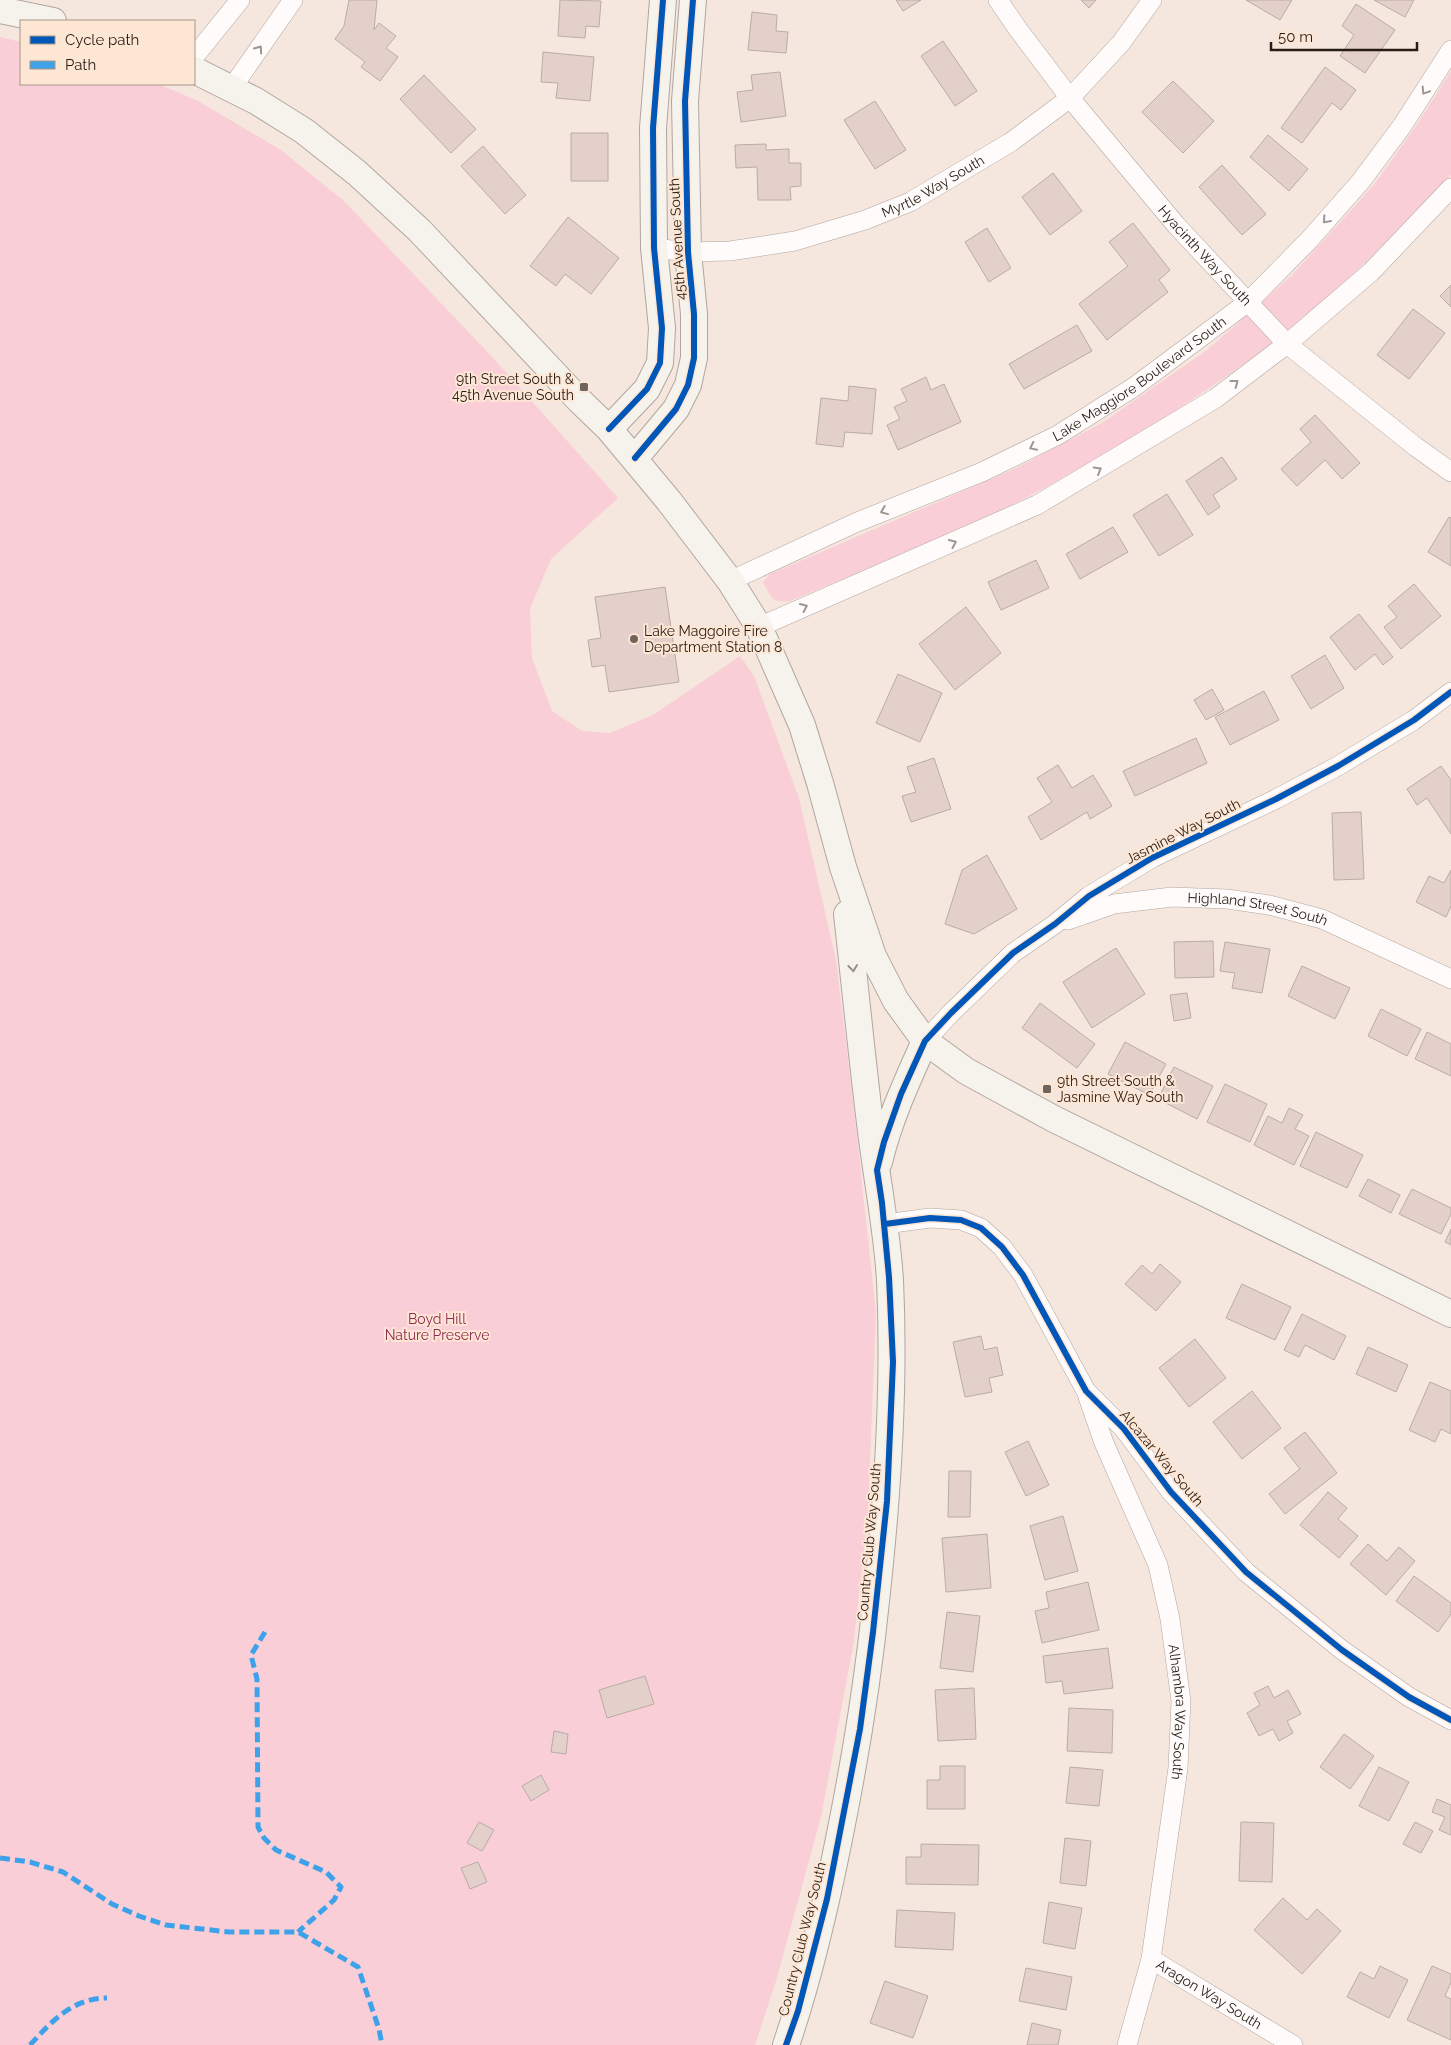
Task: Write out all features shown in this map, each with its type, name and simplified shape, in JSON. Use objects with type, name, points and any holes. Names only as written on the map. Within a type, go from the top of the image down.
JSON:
[{"type":"main road","name":"45th Avenue South","points":[[609,429],[647,389],[660,363],[662,328],[654,248],[654,128],[663,0]]},
{"type":"main road","name":"45th Avenue South","points":[[635,458],[676,409],[688,385],[694,358],[694,314],[688,252],[685,101],[693,0]]},
{"type":"main road","points":[[0,10],[48,20]]},
{"type":"main road","points":[[195,71],[256,101],[304,131],[357,173],[420,231],[635,458],[730,581],[759,627],[802,724],[843,867],[873,956],[896,1000],[925,1041],[966,1071],[1054,1119],[1451,1314]]},
{"type":"main road","points":[[843,867],[864,1075],[877,1170]]},
{"type":"main road","name":"Country Club Way South","points":[[786,2045],[798,2011],[827,1899],[860,1729],[873,1632],[887,1501],[892,1362],[890,1277],[877,1170],[884,1142],[901,1094],[925,1041]]},
{"type":"street","points":[[195,57],[240,0]]},
{"type":"street","points":[[231,89],[293,0]]},
{"type":"street","name":"Hyacinth Way South","points":[[998,0],[1016,28],[1070,98],[1176,225],[1287,344],[1416,447],[1451,472]]},
{"type":"street","name":"Myrtle Way South","points":[[654,248],[688,252],[730,251],[795,241],[866,220],[910,202],[1011,142],[1070,98],[1121,43],[1152,0]]},
{"type":"street","name":"Lake Maggiore Boulevard South","points":[[730,581],[855,523],[982,472],[1058,435],[1134,387],[1248,302],[1310,240],[1361,180],[1402,126],[1451,50]]},
{"type":"street","points":[[759,627],[1037,505],[1216,398],[1287,344],[1370,272],[1451,188]]},
{"type":"street","name":"Jasmine Way South","points":[[925,1041],[1013,953],[1055,924],[1089,896],[1152,858],[1276,799],[1338,766],[1414,720],[1451,692]]},
{"type":"street","name":"Highland Street South","points":[[1055,924],[1114,904],[1172,898],[1227,899],[1269,905],[1322,919],[1451,980]]},
{"type":"street","name":"Alcazar Way South","points":[[885,1224],[930,1218],[961,1220],[981,1228],[1002,1247],[1023,1275],[1086,1391],[1124,1429],[1171,1492],[1246,1572],[1342,1650],[1409,1697],[1451,1720]]},
{"type":"street","name":"Alhambra Way South","points":[[1086,1391],[1104,1443],[1158,1565],[1170,1619],[1180,1700],[1178,1768],[1151,1959],[1127,2045]]},
{"type":"street","name":"Aragon Way South","points":[[1151,1959],[1293,2045]]},
{"type":"green space","name":"Boyd Hill Nature Preserve","points":[[0,37],[20,42],[20,85],[161,85],[198,101],[281,150],[344,201],[495,360],[618,498],[551,559],[530,609],[532,658],[552,711],[582,731],[610,733],[653,715],[740,656],[754,676],[799,798],[836,960],[876,1313],[868,1513],[854,1641],[821,1817],[776,1981],[755,2045],[0,2045]]},
{"type":"green space","points":[[1451,71],[1451,175],[1353,274],[1273,342],[1211,387],[1141,432],[1070,474],[997,513],[944,538],[790,601],[779,601],[772,598],[763,582],[770,574],[1014,469],[1102,423],[1207,350],[1291,276],[1376,182],[1418,123]]},
{"type":"building","points":[[349,0],[377,0],[374,30],[379,23],[396,36],[386,48],[398,57],[380,81],[361,67],[365,62],[335,39],[344,26]]},
{"type":"building","points":[[560,0],[601,1],[599,27],[586,26],[585,38],[558,36]]},
{"type":"building","points":[[896,0],[921,0],[903,11]]},
{"type":"building","points":[[1081,0],[1096,0],[1089,8]]},
{"type":"building","points":[[1246,0],[1292,0],[1280,20]]},
{"type":"building","points":[[1374,0],[1414,0],[1405,17]]},
{"type":"building","points":[[1356,4],[1395,30],[1365,73],[1340,56],[1354,35],[1342,26]]},
{"type":"building","points":[[752,12],[777,15],[776,31],[788,32],[786,53],[748,50]]},
{"type":"building","points":[[943,41],[977,91],[955,106],[921,56]]},
{"type":"building","points":[[543,52],[594,57],[590,101],[556,98],[558,83],[541,82]]},
{"type":"building","points":[[1325,67],[1356,90],[1341,110],[1332,103],[1302,143],[1281,128]]},
{"type":"building","points":[[780,72],[786,116],[741,122],[737,92],[753,90],[751,75]]},
{"type":"building","points":[[424,75],[476,129],[451,153],[400,99]]},
{"type":"building","points":[[1173,81],[1214,121],[1183,153],[1142,112]]},
{"type":"building","points":[[875,101],[906,150],[875,169],[844,120]]},
{"type":"building","points":[[571,133],[608,133],[608,181],[571,181]]},
{"type":"building","points":[[1268,135],[1308,169],[1289,191],[1250,157]]},
{"type":"building","points":[[766,144],[766,150],[789,149],[789,163],[801,163],[801,186],[790,187],[791,200],[758,200],[757,167],[736,168],[735,145]]},
{"type":"building","points":[[483,146],[526,195],[505,214],[461,166]]},
{"type":"building","points":[[1222,165],[1266,214],[1242,235],[1199,187]]},
{"type":"building","points":[[1053,173],[1082,211],[1050,235],[1022,197]]},
{"type":"building","points":[[568,217],[619,258],[591,294],[565,274],[556,286],[530,266]]},
{"type":"building","points":[[1133,223],[1170,270],[1159,280],[1168,292],[1107,340],[1079,304],[1128,266],[1109,242]]},
{"type":"building","points":[[987,228],[1011,268],[989,282],[965,242]]},
{"type":"building","points":[[1451,285],[1451,307],[1440,296]]},
{"type":"building","points":[[1413,309],[1445,333],[1409,379],[1377,355]]},
{"type":"building","points":[[1077,325],[1092,351],[1024,389],[1009,364]]},
{"type":"building","points":[[926,377],[931,390],[944,384],[961,422],[898,450],[887,425],[900,419],[894,407],[907,401],[901,389]]},
{"type":"building","points":[[849,386],[876,389],[872,434],[845,432],[843,447],[816,444],[821,398],[848,401]]},
{"type":"building","points":[[1315,415],[1360,463],[1342,479],[1325,460],[1297,486],[1281,469],[1311,442],[1300,429]]},
{"type":"building","points":[[1222,457],[1237,479],[1213,495],[1220,507],[1208,515],[1186,481]]},
{"type":"building","points":[[1167,494],[1193,535],[1159,556],[1133,515]]},
{"type":"building","points":[[1449,517],[1451,518],[1451,566],[1428,552]]},
{"type":"building","points":[[1113,527],[1128,552],[1080,579],[1066,554]]},
{"type":"building","points":[[1036,560],[1049,588],[1001,610],[988,582]]},
{"type":"building","points":[[1414,584],[1441,616],[1401,649],[1384,627],[1397,617],[1388,606]]},
{"type":"building","name":"Lake Maggoire Fire Department Station 8","points":[[665,587],[679,682],[609,692],[605,665],[592,667],[588,640],[601,638],[595,597]]},
{"type":"building","points":[[966,607],[1001,653],[955,690],[919,644]]},
{"type":"building","points":[[1359,614],[1393,657],[1383,665],[1375,654],[1355,670],[1330,637]]},
{"type":"building","points":[[1325,655],[1344,688],[1311,709],[1291,676]]},
{"type":"building","points":[[898,674],[942,693],[920,742],[876,723]]},
{"type":"building","points":[[1212,689],[1224,710],[1206,720],[1194,700]]},
{"type":"building","points":[[1264,691],[1279,720],[1230,745],[1215,717]]},
{"type":"building","points":[[1196,738],[1207,763],[1135,796],[1123,771]]},
{"type":"building","points":[[934,758],[951,809],[911,822],[902,796],[916,792],[907,767]]},
{"type":"building","points":[[1058,765],[1072,788],[1093,775],[1112,806],[1090,819],[1087,812],[1041,840],[1028,817],[1052,802],[1037,778]]},
{"type":"building","points":[[1441,766],[1451,780],[1451,834],[1427,798],[1417,805],[1407,789]]},
{"type":"building","points":[[1361,812],[1364,879],[1334,880],[1332,813]]},
{"type":"building","points":[[987,855],[1017,909],[974,934],[945,924],[962,870]]},
{"type":"building","points":[[1451,870],[1451,906],[1446,917],[1416,902],[1429,876],[1444,883]]},
{"type":"building","points":[[1213,941],[1214,977],[1175,978],[1174,942]]},
{"type":"building","points":[[1225,942],[1270,949],[1262,993],[1232,988],[1235,973],[1220,971]]},
{"type":"building","points":[[1116,948],[1145,994],[1092,1028],[1063,982]]},
{"type":"building","points":[[1302,966],[1350,988],[1335,1019],[1288,996]]},
{"type":"building","points":[[1187,993],[1191,1018],[1174,1021],[1170,995]]},
{"type":"building","points":[[1040,1003],[1095,1044],[1077,1068],[1022,1028]]},
{"type":"building","points":[[1381,1009],[1421,1029],[1407,1056],[1368,1036]]},
{"type":"building","points":[[1427,1032],[1451,1044],[1451,1076],[1415,1059]]},
{"type":"building","points":[[1125,1042],[1166,1064],[1149,1095],[1108,1074]]},
{"type":"building","points":[[1174,1067],[1213,1086],[1197,1119],[1158,1099]]},
{"type":"building","points":[[1225,1084],[1267,1104],[1250,1142],[1207,1122]]},
{"type":"building","points":[[1289,1108],[1303,1115],[1295,1129],[1309,1136],[1294,1165],[1254,1145],[1268,1116],[1282,1123]]},
{"type":"building","points":[[1316,1132],[1363,1155],[1347,1188],[1300,1166]]},
{"type":"building","points":[[1368,1179],[1400,1195],[1391,1213],[1359,1196]]},
{"type":"building","points":[[1412,1189],[1451,1208],[1451,1214],[1441,1234],[1399,1214]]},
{"type":"building","points":[[1451,1229],[1451,1245],[1445,1242]]},
{"type":"building","points":[[1160,1264],[1181,1282],[1156,1311],[1125,1284],[1142,1265],[1152,1274]]},
{"type":"building","points":[[1242,1284],[1291,1307],[1275,1340],[1226,1318]]},
{"type":"building","points":[[1302,1314],[1346,1336],[1334,1360],[1305,1345],[1299,1357],[1284,1350]]},
{"type":"building","points":[[981,1336],[984,1350],[997,1347],[1003,1375],[989,1378],[992,1392],[965,1397],[953,1342]]},
{"type":"building","points":[[1195,1339],[1226,1378],[1189,1407],[1159,1368]]},
{"type":"building","points":[[1368,1347],[1408,1365],[1396,1392],[1356,1374]]},
{"type":"building","points":[[1430,1382],[1451,1391],[1451,1434],[1441,1429],[1435,1442],[1409,1430]]},
{"type":"building","points":[[1252,1391],[1281,1428],[1242,1459],[1213,1422]]},
{"type":"building","points":[[1305,1432],[1337,1473],[1285,1514],[1269,1494],[1300,1469],[1284,1448]]},
{"type":"building","points":[[1028,1441],[1049,1485],[1026,1496],[1005,1452]]},
{"type":"building","points":[[949,1471],[971,1471],[970,1517],[948,1517]]},
{"type":"building","points":[[1328,1492],[1347,1508],[1338,1519],[1358,1536],[1339,1558],[1300,1525]]},
{"type":"building","points":[[1063,1516],[1078,1571],[1045,1580],[1030,1526]]},
{"type":"building","points":[[987,1534],[991,1588],[946,1592],[942,1538]]},
{"type":"building","points":[[1368,1544],[1387,1561],[1399,1547],[1415,1561],[1386,1595],[1350,1564]]},
{"type":"building","points":[[1414,1576],[1451,1603],[1451,1614],[1438,1632],[1396,1601]]},
{"type":"building","points":[[1088,1582],[1099,1630],[1042,1643],[1035,1611],[1049,1608],[1046,1592]]},
{"type":"building","points":[[947,1612],[980,1616],[973,1672],[940,1668]]},
{"type":"building","points":[[1108,1648],[1113,1688],[1064,1694],[1062,1681],[1046,1683],[1043,1656]]},
{"type":"building","points":[[645,1676],[654,1704],[607,1718],[599,1690]]},
{"type":"building","points":[[1268,1686],[1274,1698],[1288,1690],[1301,1714],[1287,1721],[1293,1733],[1279,1741],[1273,1729],[1259,1736],[1247,1713],[1260,1705],[1254,1693]]},
{"type":"building","points":[[974,1688],[976,1739],[938,1741],[935,1690]]},
{"type":"building","points":[[1069,1708],[1113,1710],[1112,1753],[1067,1751]]},
{"type":"building","points":[[554,1731],[568,1734],[566,1754],[551,1752]]},
{"type":"building","points":[[1344,1734],[1374,1756],[1350,1789],[1320,1767]]},
{"type":"building","points":[[940,1766],[965,1766],[965,1809],[927,1809],[927,1780],[940,1780]]},
{"type":"building","points":[[1070,1767],[1103,1770],[1099,1806],[1066,1803]]},
{"type":"building","points":[[1379,1767],[1409,1782],[1389,1821],[1359,1806]]},
{"type":"building","points":[[541,1775],[549,1790],[531,1801],[522,1786]]},
{"type":"building","points":[[1437,1799],[1451,1805],[1451,1835],[1439,1830],[1445,1817],[1432,1812]]},
{"type":"building","points":[[479,1822],[494,1830],[482,1851],[467,1843]]},
{"type":"building","points":[[1241,1822],[1274,1823],[1272,1882],[1239,1881]]},
{"type":"building","points":[[1415,1822],[1433,1831],[1421,1853],[1403,1844]]},
{"type":"building","points":[[1065,1838],[1091,1841],[1086,1886],[1060,1883]]},
{"type":"building","points":[[921,1844],[979,1845],[978,1885],[906,1884],[906,1857],[921,1857]]},
{"type":"building","points":[[478,1862],[487,1882],[470,1889],[461,1868]]},
{"type":"building","points":[[1283,1898],[1307,1920],[1317,1909],[1341,1931],[1302,1974],[1254,1930]]},
{"type":"building","points":[[1049,1902],[1082,1908],[1075,1949],[1043,1943]]},
{"type":"building","points":[[897,1910],[955,1913],[953,1950],[895,1947]]},
{"type":"building","points":[[1380,1966],[1408,1980],[1389,2018],[1347,1997],[1360,1972],[1374,1979]]},
{"type":"building","points":[[1432,1966],[1451,1974],[1451,1982],[1445,1996],[1451,1999],[1451,2040],[1407,2020]]},
{"type":"building","points":[[1026,1968],[1072,1977],[1066,2010],[1019,2001]]},
{"type":"building","points":[[885,1981],[928,1996],[913,2038],[870,2023]]},
{"type":"building","points":[[1032,2023],[1061,2030],[1058,2045],[1027,2045]]},
{"type":"marked path","points":[[265,1632],[251,1655],[257,1679],[258,1827],[264,1838],[276,1850],[326,1872],[341,1887],[334,1900],[298,1932]]},
{"type":"marked path","points":[[0,1858],[30,1862],[63,1872],[112,1904],[166,1925],[229,1932],[298,1932],[358,1967],[379,2029],[382,2045]]},
{"type":"marked path","points":[[30,2045],[64,2012],[84,2002],[107,1998]]},
{"type":"cycle path","points":[[609,429],[647,389],[660,363],[662,328],[654,248],[653,128],[663,0]]},
{"type":"cycle path","points":[[635,458],[676,409],[688,385],[694,358],[694,314],[688,252],[685,101],[693,0]]},
{"type":"cycle path","points":[[786,2045],[798,2011],[827,1899],[860,1729],[873,1632],[887,1501],[893,1362],[889,1277],[877,1170],[884,1142],[901,1094],[925,1041],[1013,953],[1055,924],[1089,896],[1152,858],[1276,799],[1338,766],[1414,720],[1451,692]]},
{"type":"cycle path","points":[[885,1224],[930,1218],[961,1220],[981,1228],[1002,1247],[1023,1275],[1086,1391],[1124,1429],[1171,1492],[1246,1572],[1342,1650],[1409,1697],[1451,1720]]},
{"type":"place","name":"9th Street South & 45th Avenue South","points":[[584,387]]},
{"type":"place","name":"Lake Maggoire Fire Department Station 8","points":[[634,639]]},
{"type":"place","name":"9th Street South & Jasmine Way South","points":[[1047,1089]]}]
